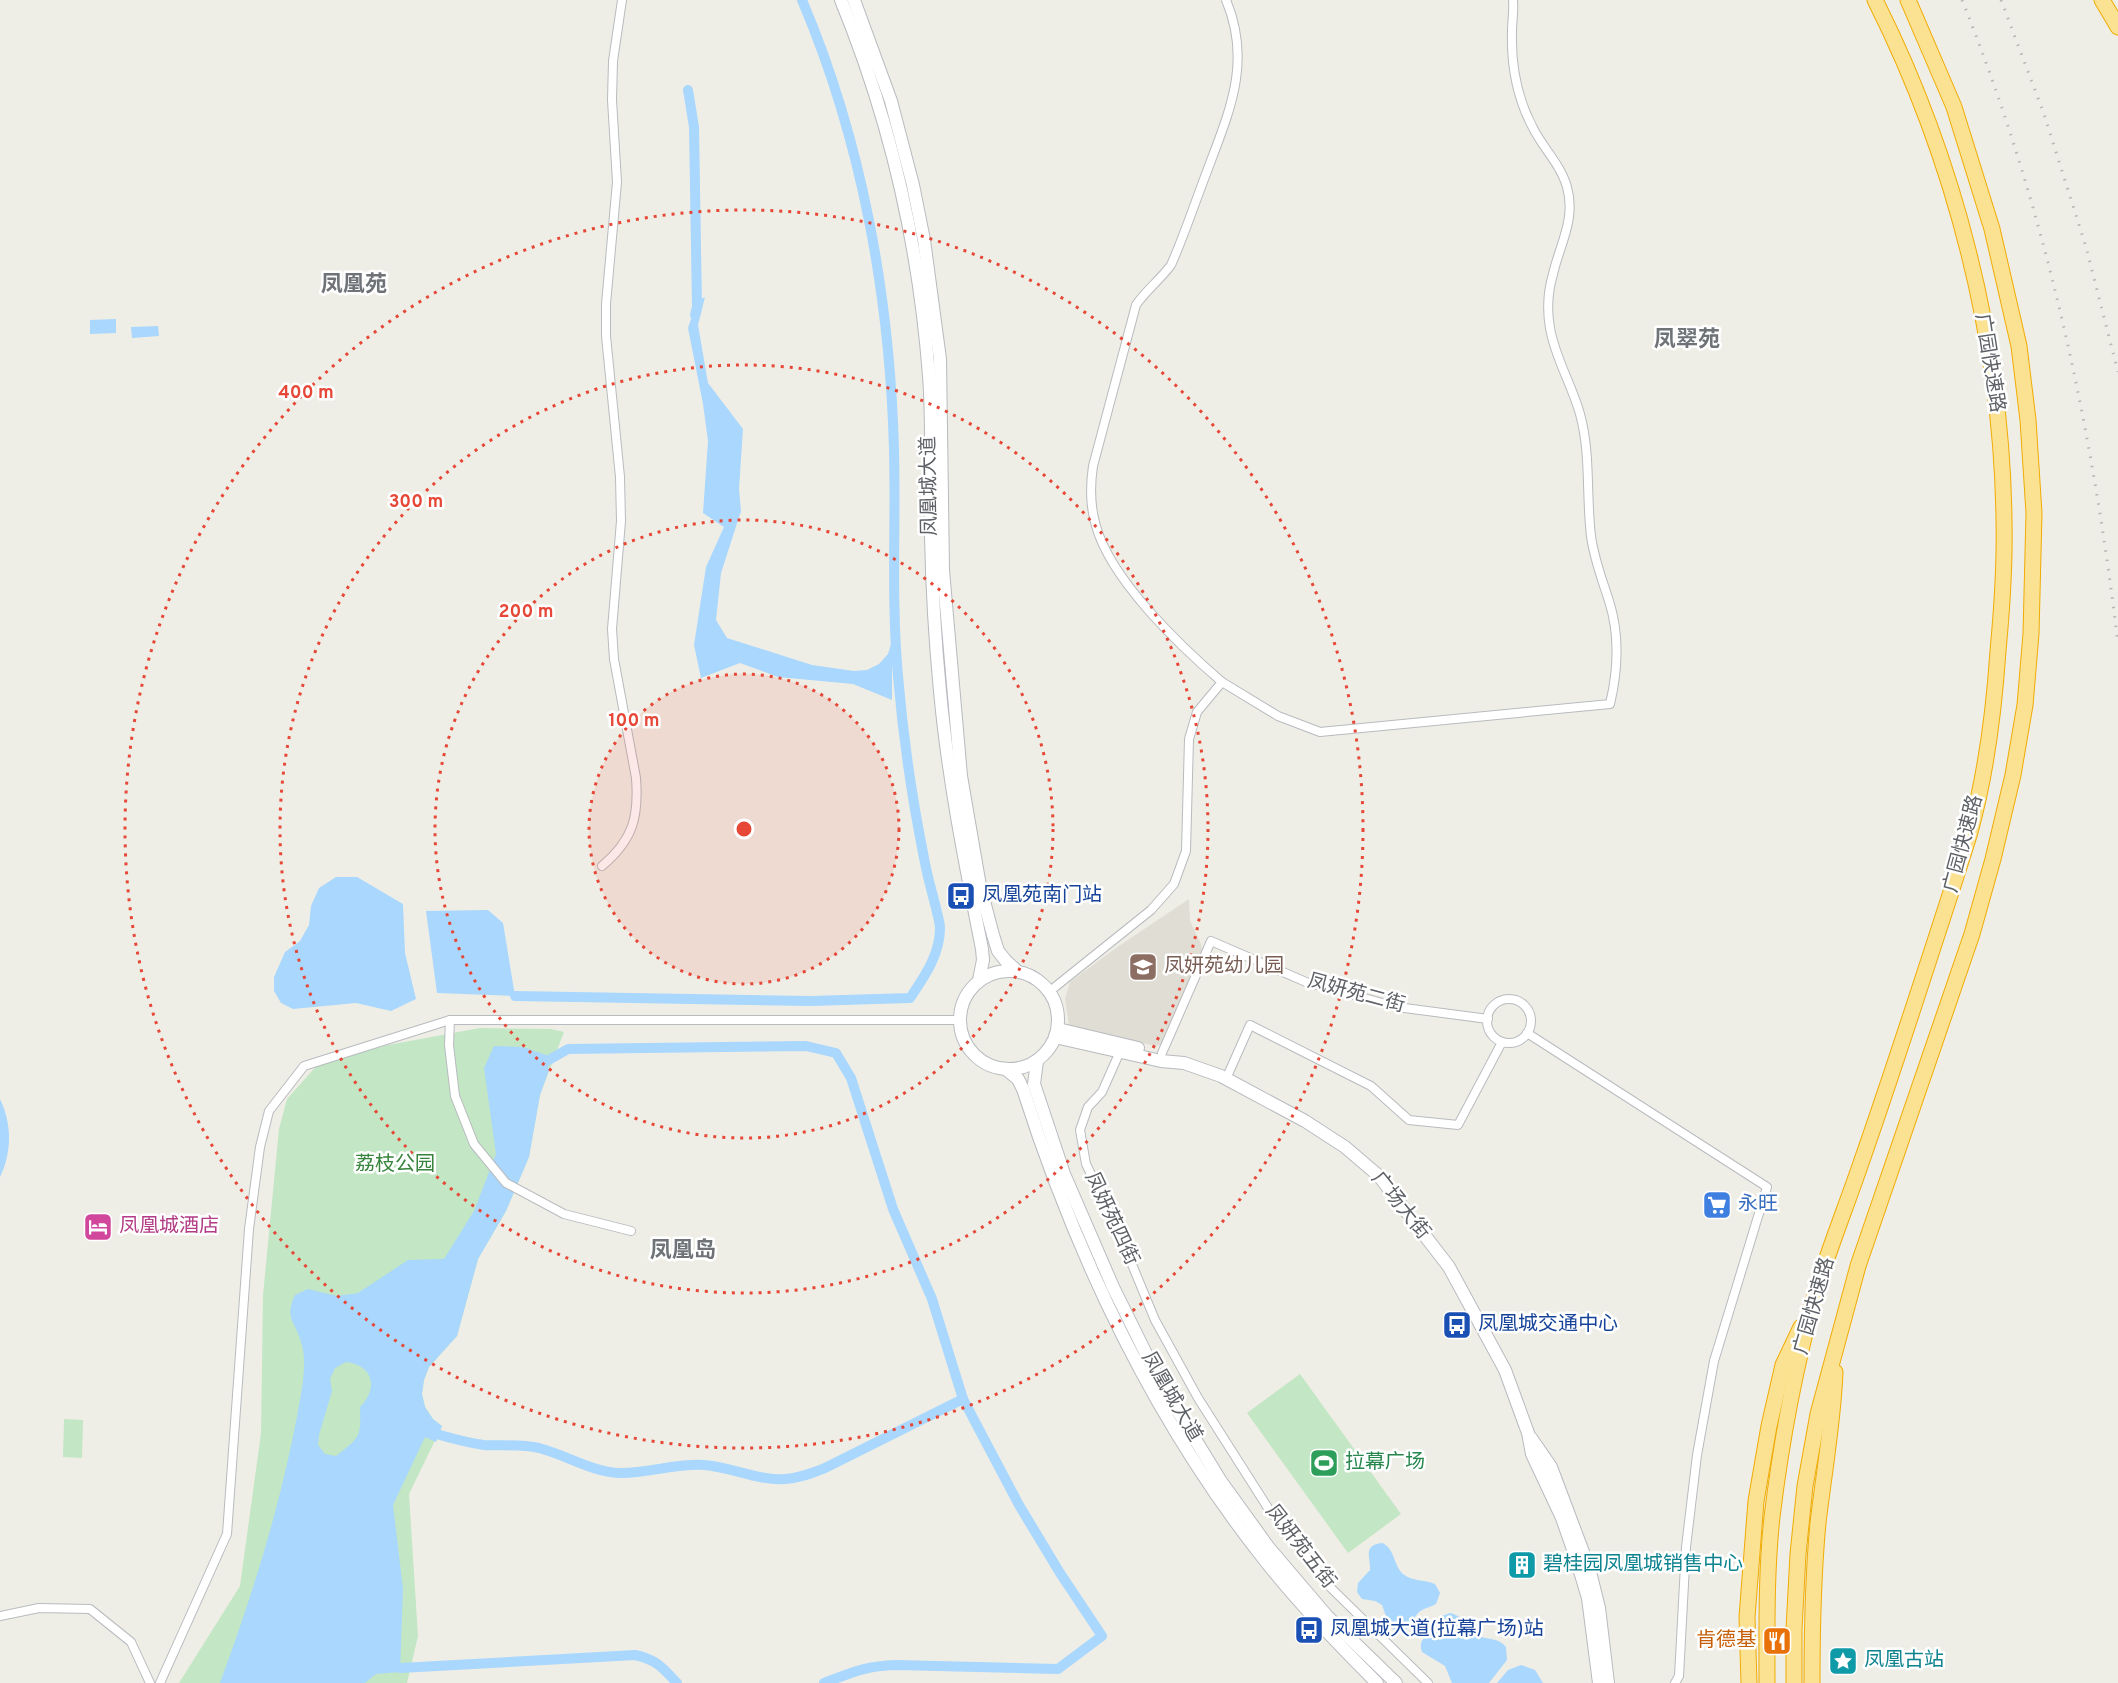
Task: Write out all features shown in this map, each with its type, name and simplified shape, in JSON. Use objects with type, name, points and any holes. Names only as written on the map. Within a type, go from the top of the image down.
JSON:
[{"type":"highway","name":"广园快速路","points":[[1767,1683],[1767,1598],[1772,1519],[1784,1435],[1797,1369],[1816,1294],[1900,1050],[1971,829],[1988,740],[2003,591],[2004,519],[2001,448],[1992,370],[1977,290],[1948,177],[1923,105],[1875,0]]},
{"type":"highway","name":"广园快速路","points":[[1794,1683],[1798,1554],[1805,1486],[1818,1414],[1858,1266],[1972,934],[1993,859],[2013,775],[2025,705],[2031,634],[2034,513],[2028,420],[2019,346],[1992,228],[1954,107],[1908,0]]},
{"type":"highway","points":[[2102,0],[2118,27]]},
{"type":"highway","points":[[1749,1683],[1747,1617],[1756,1501],[1769,1426],[1783,1365],[1816,1294]]},
{"type":"highway","points":[[1812,1683],[1813,1603],[1818,1526],[1834,1405],[1836,1341]]},
{"type":"main road","name":"凤凰城大道","points":[[841,0],[859,44],[886,127],[904,196],[920,286],[929,379],[931,537],[940,689],[951,782],[982,949],[983,960],[979,980]]},
{"type":"main road","name":"凤凰城大道","points":[[854,0],[891,101],[913,185],[924,240],[940,359],[943,570],[961,776],[978,874],[993,935],[998,951],[1016,970]]},
{"type":"main road","points":[[1016,970],[1035,977],[1050,990],[1058,1009],[1056,1033],[1050,1047],[1037,1061],[1019,1069],[1007,1070],[982,1062],[969,1049],[959,1020],[966,994],[979,980],[996,971],[1016,970]]},
{"type":"main road","name":"广场大街","points":[[1056,1033],[1184,1063],[1226,1079],[1305,1121],[1345,1147],[1379,1176],[1449,1267],[1505,1370],[1528,1433],[1532,1454],[1562,1518],[1579,1568],[1587,1598],[1599,1683]]},
{"type":"main road","name":"广场大街","points":[[1121,1048],[1175,1056],[1184,1063]]},
{"type":"main road","name":"凤凰城大道","points":[[1037,1061],[1034,1084],[1064,1174],[1113,1287],[1160,1382],[1220,1480],[1269,1548],[1327,1616],[1396,1683]]},
{"type":"main road","name":"凤凰城大道","points":[[1007,1070],[1018,1079],[1023,1089],[1065,1205],[1098,1281],[1153,1393],[1204,1475],[1265,1561],[1308,1612],[1377,1683]]},
{"type":"main road","name":"广场大街","points":[[1528,1433],[1551,1467],[1589,1568],[1599,1608],[1608,1683]]},
{"type":"street","points":[[602,866],[623,845],[630,832],[638,798],[614,659],[612,629],[621,510],[620,477],[606,336],[606,304],[617,182],[612,100],[613,61],[622,0]]},
{"type":"street","points":[[1226,0],[1236,32],[1238,57],[1234,98],[1171,265],[1136,305],[1093,466],[1091,491],[1096,527],[1111,561],[1156,619],[1222,682],[1278,716],[1320,732],[1610,704],[1617,663],[1614,622],[1595,560],[1591,537],[1587,454],[1580,415],[1568,378],[1556,354],[1550,328],[1549,301],[1552,275],[1568,230],[1570,208],[1567,187],[1558,167],[1532,128],[1515,81],[1512,56],[1513,0]]},
{"type":"street","points":[[1050,990],[1151,910],[1174,884],[1186,851],[1189,739],[1197,712],[1222,682]]},
{"type":"street","name":"凤妍苑二街","points":[[1162,1053],[1210,941],[1306,982],[1396,1006],[1488,1019]]},
{"type":"street","points":[[1506,1000],[1520,1002],[1529,1012],[1530,1027],[1527,1033],[1516,1042],[1502,1042],[1491,1033],[1488,1019],[1494,1006],[1506,1000]]},
{"type":"street","points":[[450,1020],[449,1045],[455,1096],[474,1144],[506,1183],[564,1214],[631,1231]]},
{"type":"street","points":[[160,1683],[227,1534],[249,1229],[260,1147],[268,1111],[304,1066],[450,1020],[959,1020]]},
{"type":"street","points":[[1226,1079],[1250,1025],[1371,1086],[1409,1120],[1458,1125],[1502,1042]]},
{"type":"street","points":[[1527,1033],[1767,1187],[1714,1361],[1697,1455],[1686,1547],[1678,1681]]},
{"type":"street","name":"凤妍苑四街","points":[[1121,1048],[1102,1092],[1088,1107],[1080,1130],[1086,1164],[1114,1221],[1155,1320],[1195,1393]]},
{"type":"street","name":"凤妍苑五街","points":[[1195,1393],[1268,1508],[1331,1588],[1428,1683]]},
{"type":"street","points":[[0,1616],[39,1608],[90,1609],[131,1642],[150,1683]]},
{"type":"shaded area","name":"凤妍苑幼儿园","points":[[1189,899],[1190,921],[1202,951],[1163,1044],[1155,1046],[1069,1025],[1065,999],[1070,982]]},
{"type":"green space","name":"荔枝公园","points":[[480,1028],[551,1029],[564,1032],[540,1095],[529,1157],[506,1211],[478,1259],[457,1336],[429,1367],[424,1380],[422,1394],[425,1407],[433,1419],[442,1426],[409,1494],[418,1636],[407,1683],[179,1683],[240,1586],[261,1433],[263,1295],[279,1129],[287,1099],[320,1062],[388,1045]]},
{"type":"green space","name":"拉幕广场","points":[[1300,1374],[1401,1514],[1348,1553],[1247,1413]]},
{"type":"green space","points":[[64,1419],[83,1420],[82,1458],[63,1457]]},
{"type":"water","points":[[705,297],[698,325],[708,383],[743,429],[739,489],[741,511],[721,573],[716,620],[727,638],[812,665],[854,671],[867,670],[879,664],[888,654],[892,641],[892,700],[853,684],[778,677],[740,663],[701,678],[694,645],[706,567],[724,527],[703,513],[708,441],[688,328],[697,301]]},
{"type":"water","points":[[116,319],[116,333],[90,334],[90,320]]},
{"type":"water","points":[[158,326],[159,336],[132,338],[131,327]]},
{"type":"water","points":[[336,877],[357,877],[403,904],[405,953],[416,999],[391,1011],[356,1003],[293,1009],[281,1003],[274,991],[274,977],[285,952],[300,941],[309,925],[311,906],[319,888]]},
{"type":"water","points":[[488,910],[503,923],[515,996],[437,993],[426,911]]},
{"type":"water","points":[[494,1046],[523,1047],[546,1055],[549,1070],[540,1095],[529,1157],[506,1211],[478,1259],[457,1336],[429,1367],[424,1380],[422,1394],[425,1407],[433,1419],[442,1426],[436,1442],[425,1437],[393,1505],[403,1589],[400,1672],[376,1674],[365,1683],[220,1683],[246,1610],[268,1537],[295,1426],[302,1388],[304,1353],[290,1315],[295,1295],[308,1289],[337,1296],[358,1293],[408,1260],[444,1259],[474,1211],[496,1154],[484,1068]],"holes":[[[346,1362],[355,1364],[367,1373],[371,1385],[370,1392],[360,1407],[359,1431],[350,1445],[336,1456],[325,1454],[318,1445],[332,1391],[330,1379],[335,1368]]]},
{"type":"water","points":[[0,1099],[7,1118],[9,1138],[7,1158],[0,1177]]},
{"type":"water","points":[[1382,1543],[1392,1553],[1403,1574],[1435,1584],[1440,1593],[1436,1604],[1419,1612],[1408,1628],[1401,1631],[1390,1627],[1382,1605],[1375,1601],[1362,1599],[1357,1592],[1358,1583],[1370,1570],[1370,1549]]},
{"type":"water","points":[[1450,1613],[1462,1619],[1476,1634],[1499,1641],[1506,1647],[1507,1660],[1489,1683],[1452,1683],[1445,1666],[1422,1652],[1422,1641],[1437,1618]]},
{"type":"water","points":[[1521,1665],[1535,1670],[1543,1683],[1497,1683],[1508,1670]]},
{"type":"waterway","points":[[515,996],[810,1001],[910,998],[921,982],[937,947],[940,923],[916,813],[905,745],[898,676],[894,563],[894,450],[886,335],[879,278],[869,220],[841,108],[802,0]]},
{"type":"waterway","points":[[688,90],[694,127],[697,307],[695,315]]},
{"type":"waterway","points":[[547,1061],[568,1049],[806,1046],[836,1053],[851,1078],[893,1209],[932,1299],[963,1399],[1019,1505],[1102,1636],[1058,1669],[896,1665],[859,1670],[824,1683]]},
{"type":"waterway","points":[[440,1435],[484,1445],[539,1448],[608,1472],[640,1472],[704,1465],[765,1478],[785,1479],[825,1468],[963,1399]]},
{"type":"waterway","points":[[400,1668],[635,1655],[659,1665],[677,1683]]},
{"type":"railway","points":[[1962,0],[2018,157],[2061,317],[2094,480],[2118,644]]},
{"type":"railway","points":[[2001,0],[2044,114],[2086,247],[2118,372]]},
{"type":"place","name":"凤凰苑南门站","points":[[961,896]]},
{"type":"place","name":"凤妍苑幼儿园","points":[[1143,967]]},
{"type":"place","name":"永旺","points":[[1717,1205]]},
{"type":"place","name":"凤凰城酒店","points":[[98,1227]]},
{"type":"place","name":"凤凰城交通中心","points":[[1457,1325]]},
{"type":"place","name":"拉幕广场","points":[[1324,1463]]},
{"type":"place","name":"碧桂园凤凰城销售中心","points":[[1522,1565]]},
{"type":"place","name":"凤凰城大道(拉幕广场)站","points":[[1309,1630]]},
{"type":"place","name":"肯德基","points":[[1777,1641]]},
{"type":"place","name":"凤凰古站","points":[[1843,1661]]},
{"type":"district","name":"凤凰苑","points":[[354,285]]},
{"type":"district","name":"凤翠苑","points":[[1687,340]]},
{"type":"district","name":"凤凰岛","points":[[683,1251]]}]
